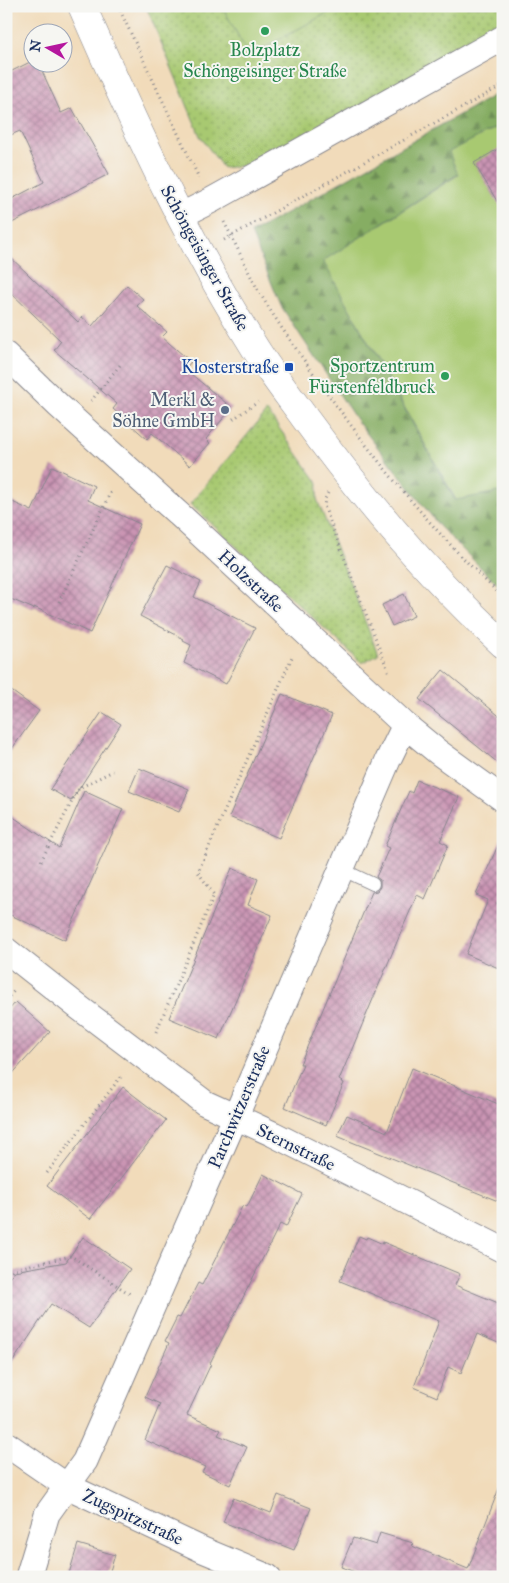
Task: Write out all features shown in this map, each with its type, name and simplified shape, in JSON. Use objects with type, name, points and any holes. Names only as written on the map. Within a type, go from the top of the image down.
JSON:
[{"type":"street","name":"Schöngeisinger Straße","points":[[82,6],[120,93],[198,207],[255,349],[325,446],[358,488],[423,563],[503,644]]},
{"type":"street","points":[[198,207],[503,38]]},
{"type":"street","name":"Holzstraße","points":[[6,355],[405,725],[438,752],[503,799]]},
{"type":"street","name":"Parchwitzerstraße","points":[[28,1577],[47,1514],[84,1461],[235,1118],[388,760],[405,725]]},
{"type":"street","name":"Sternstraße","points":[[6,950],[206,1103],[273,1134],[503,1250]]},
{"type":"street","name":"Zugspitzstraße","points":[[6,1444],[67,1486],[203,1550],[268,1577]]},
{"type":"lane","points":[[341,869],[373,884]]},
{"type":"path","points":[[118,6],[203,186],[198,207]]},
{"type":"path","points":[[198,207],[224,240],[232,237],[503,84]]},
{"type":"path","points":[[198,207],[232,237],[258,289],[289,339],[350,424],[413,503],[480,576],[503,597]]},
{"type":"path","points":[[89,403],[120,365]]},
{"type":"path","points":[[59,602],[118,476],[126,468]]},
{"type":"path","points":[[330,490],[325,499],[324,506],[392,679],[389,696],[383,703]]},
{"type":"path","points":[[47,1173],[155,1032],[214,895],[198,872],[303,631]]},
{"type":"path","points":[[42,861],[79,788],[113,771]]},
{"type":"path","points":[[498,904],[503,891]]},
{"type":"path","points":[[6,1279],[13,1269],[71,1256],[131,1295]]},
{"type":"green space","points":[[146,6],[503,6],[503,24],[257,164],[223,168],[200,136]]},
{"type":"green space","name":"Bolzplatz Schöngeisinger Straße","points":[[222,6],[340,6],[249,56]]},
{"type":"green space","points":[[503,90],[503,124],[449,152],[458,174],[323,261],[455,500],[503,491],[503,590],[440,527],[357,421],[281,306],[251,233]]},
{"type":"green space","name":"Sportzentrum Fürstenfeldbruck","points":[[503,124],[503,491],[456,500],[323,261],[458,175],[449,152]]},
{"type":"green space","points":[[267,411],[318,483],[317,499],[378,654],[362,663],[190,504]]},
{"type":"building","points":[[22,66],[22,72],[43,72],[61,113],[72,108],[109,174],[6,226],[6,202],[44,182],[20,131],[6,137],[6,74]]},
{"type":"building","points":[[503,146],[503,211],[474,163]]},
{"type":"building","points":[[6,253],[78,322],[82,317],[92,326],[127,285],[143,299],[137,306],[167,332],[162,337],[191,362],[185,369],[232,408],[206,439],[210,443],[190,466],[152,433],[147,439],[113,409],[117,404],[54,350],[61,341],[6,288]]},
{"type":"building","points":[[52,466],[94,486],[88,500],[140,524],[90,633],[34,607],[34,609],[6,597],[6,499],[32,511]]},
{"type":"building","points":[[167,565],[201,582],[194,597],[255,628],[226,684],[184,663],[191,645],[183,641],[184,639],[140,616]]},
{"type":"building","points":[[404,594],[414,616],[392,626],[382,605]]},
{"type":"building","points":[[443,670],[503,719],[503,767],[419,699]]},
{"type":"building","points":[[6,687],[39,711],[6,757]]},
{"type":"building","points":[[282,694],[332,715],[279,838],[229,817]]},
{"type":"building","points":[[102,712],[121,724],[71,801],[50,789]]},
{"type":"building","points":[[139,768],[189,789],[179,812],[129,791]]},
{"type":"building","points":[[417,780],[459,797],[440,841],[448,845],[425,899],[417,895],[339,1080],[344,1083],[326,1125],[285,1107],[303,1064],[300,1064],[372,892],[377,891],[380,887],[380,880],[376,877],[389,848],[385,846],[409,791],[412,793]]},
{"type":"building","points":[[84,791],[123,809],[65,940],[6,913],[6,812],[59,848]]},
{"type":"building","points":[[503,834],[503,970],[466,954],[488,900],[476,895]]},
{"type":"building","points":[[232,868],[258,879],[248,905],[272,915],[219,1039],[169,1018]]},
{"type":"building","points":[[16,1002],[50,1032],[6,1081],[6,1013]]},
{"type":"building","points":[[412,1068],[503,1106],[503,1203],[337,1136],[347,1115],[387,1132]]},
{"type":"building","points":[[123,1087],[166,1120],[90,1219],[47,1186]]},
{"type":"building","points":[[263,1174],[302,1194],[286,1227],[280,1224],[210,1363],[187,1415],[221,1430],[218,1435],[247,1447],[230,1485],[202,1472],[205,1467],[145,1440],[160,1404],[145,1397],[169,1343],[165,1341],[177,1317],[180,1318],[198,1283],[202,1285],[243,1205],[247,1207]]},
{"type":"building","points":[[359,1236],[366,1239],[367,1237],[383,1244],[383,1242],[460,1274],[455,1285],[503,1305],[503,1345],[477,1334],[461,1373],[448,1367],[437,1397],[414,1387],[439,1321],[340,1281]]},
{"type":"building","points":[[83,1237],[130,1269],[89,1328],[51,1304],[6,1372],[6,1283],[14,1271],[66,1262]]},
{"type":"building","points":[[501,1483],[503,1484],[503,1577],[369,1577],[341,1567],[353,1538],[376,1545],[380,1533],[413,1543],[412,1546],[468,1569]]},
{"type":"building","points":[[278,1495],[311,1508],[294,1550],[223,1522],[233,1498],[271,1513]]},
{"type":"building","points":[[78,1544],[115,1555],[108,1577],[68,1577]]},
{"type":"place","name":"Bolzplatz Schöngeisinger Straße","points":[[265,31]]},
{"type":"place","name":"Klosterstraße","points":[[289,367]]},
{"type":"place","name":"Sportzentrum Fürstenfeldbruck","points":[[445,376]]},
{"type":"place","name":"Merkl & Söhne GmbH","points":[[225,410]]}]
